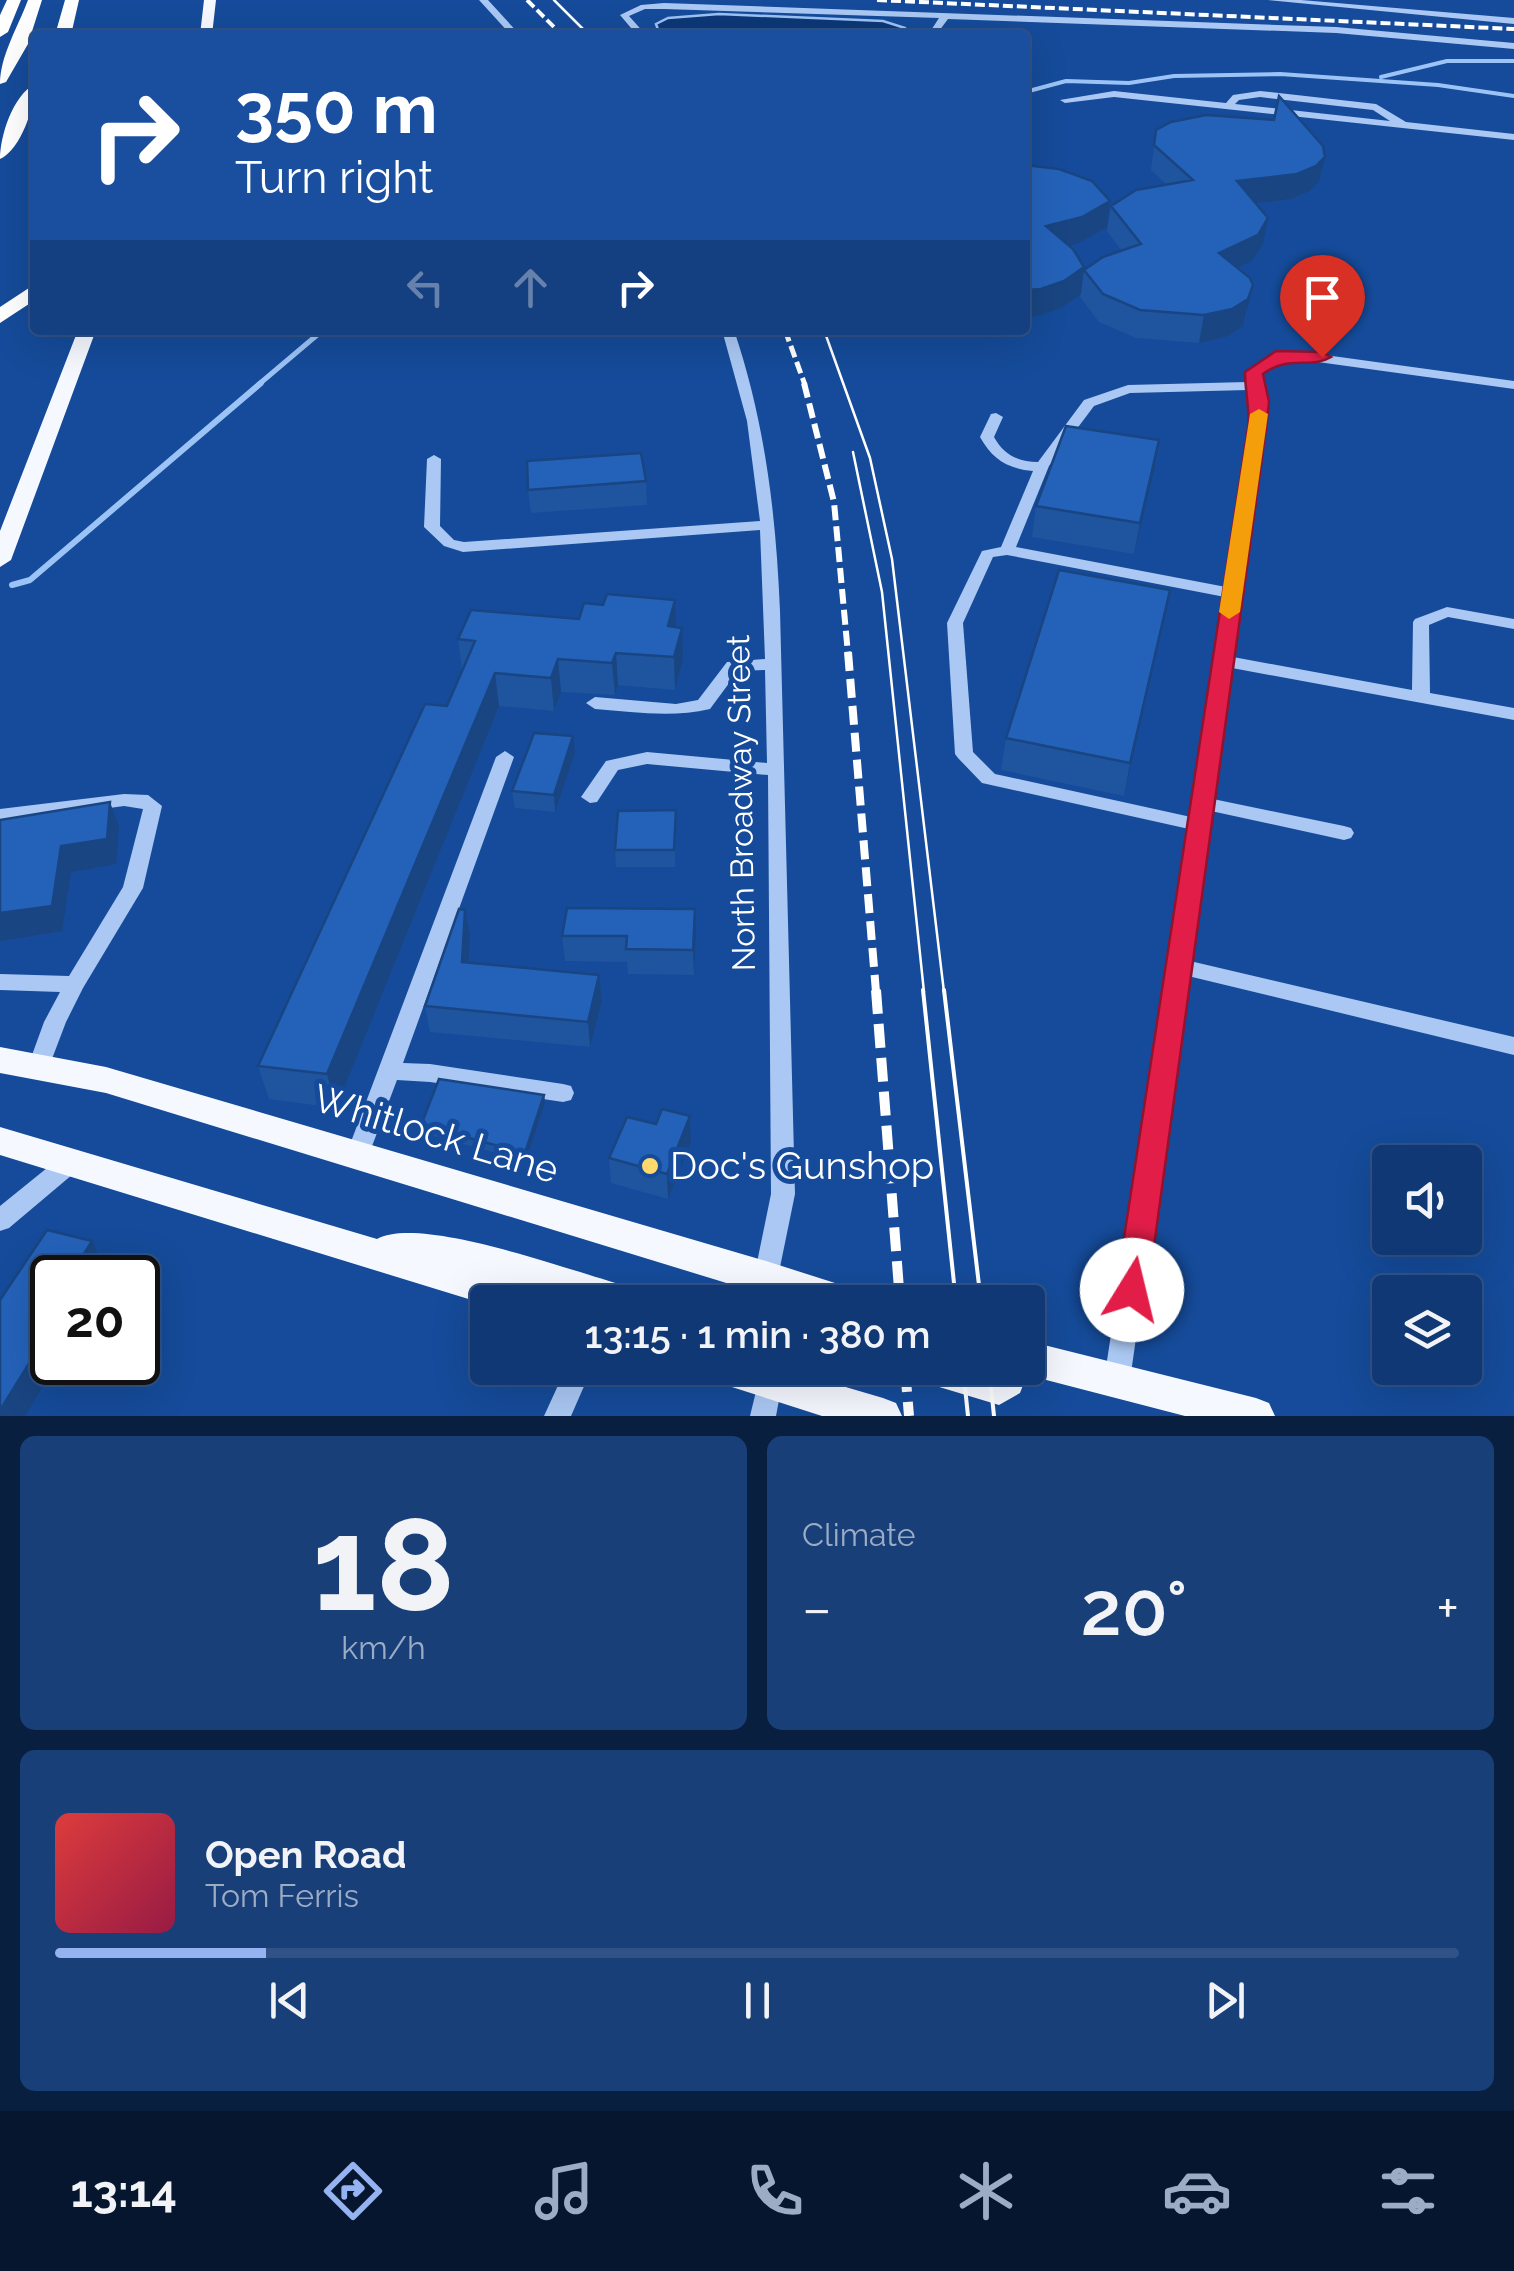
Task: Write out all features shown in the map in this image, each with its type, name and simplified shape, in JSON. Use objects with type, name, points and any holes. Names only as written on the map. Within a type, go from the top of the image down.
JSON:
[{"type":"highway","points":[[0,32],[14,0]]},
{"type":"highway","points":[[0,79],[20,44],[35,0]]},
{"type":"highway","points":[[64,30],[72,0]]},
{"type":"highway","points":[[0,154],[30,98]]},
{"type":"highway","points":[[0,317],[30,294]]},
{"type":"main road","points":[[207,30],[210,0]]},
{"type":"main road","points":[[0,560],[86,335]]},
{"type":"main road","name":"Whitlock Lane","points":[[0,1060],[106,1080],[358,1155],[748,1285]]},
{"type":"main road","points":[[0,1141],[477,1285]]},
{"type":"main road","points":[[365,1250],[438,1250],[563,1285]]},
{"type":"main road","points":[[1045,1362],[1256,1416]]},
{"type":"main road","points":[[769,1389],[883,1416]]},
{"type":"street","points":[[484,0],[511,30]]},
{"type":"street","points":[[1272,0],[1340,3],[1514,22]]},
{"type":"street","points":[[1438,0],[1440,15]]},
{"type":"street","points":[[638,30],[624,15],[644,6],[1336,30],[1514,46]]},
{"type":"street","points":[[936,30],[944,18]]},
{"type":"street","points":[[1065,100],[1096,94],[1228,107],[1236,97],[1260,94],[1376,107],[1403,125],[1514,137]]},
{"type":"street","name":"North Broadway Street","points":[[730,335],[755,425],[767,525],[774,664],[782,1194],[764,1285]]},
{"type":"street","points":[[1117,1380],[1257,428],[1260,402],[1254,372],[1263,362],[1296,355],[1514,385]]},
{"type":"street","points":[[1007,550],[1042,466],[1090,402],[1128,389],[1254,386]]},
{"type":"street","points":[[996,417],[987,438],[993,450],[1026,468],[1042,466]]},
{"type":"street","points":[[434,459],[432,527],[449,542],[463,547],[767,525]]},
{"type":"street","points":[[1200,825],[989,779],[964,754],[956,623],[987,554],[1007,550],[1231,593]]},
{"type":"street","points":[[1421,697],[1421,622],[1447,612],[1514,624]]},
{"type":"street","points":[[1224,660],[1514,714]]},
{"type":"street","points":[[595,702],[676,710],[704,705],[733,666],[774,664]]},
{"type":"street","points":[[358,1155],[506,757]]},
{"type":"street","points":[[590,797],[612,765],[648,758],[777,770]]},
{"type":"street","points":[[0,816],[124,800],[141,800],[153,806],[133,888],[55,1022],[39,1066]]},
{"type":"street","points":[[1203,803],[1344,833]]},
{"type":"street","points":[[1179,966],[1514,1046]]},
{"type":"street","points":[[0,982],[76,984]]},
{"type":"street","points":[[389,1071],[430,1073],[562,1093]]},
{"type":"street","points":[[0,1220],[71,1162]]},
{"type":"street","points":[[557,1416],[571,1385]]},
{"type":"water","points":[[719,14],[883,21],[906,30],[658,30],[656,24],[668,18]]},
{"type":"building","points":[[1279,96],[1323,146],[1325,157],[1316,166],[1297,174],[1237,181],[1268,218],[1258,235],[1219,253],[1250,278],[1253,285],[1248,299],[1232,309],[1204,315],[1140,310],[1103,294],[1084,270],[1103,257],[1141,244],[1111,206],[1136,190],[1193,180],[1154,145],[1156,130],[1171,122],[1206,115],[1274,120]]},
{"type":"building","points":[[1030,166],[1059,169],[1092,181],[1110,201],[1082,217],[1046,226],[1073,249],[1084,267],[1064,281],[1030,290]]},
{"type":"building","points":[[1066,426],[1159,440],[1140,523],[1036,506]]},
{"type":"building","points":[[641,453],[646,481],[528,490],[527,461]]},
{"type":"building","points":[[1059,570],[1170,590],[1130,763],[1006,738]]},
{"type":"building","points":[[607,594],[675,600],[668,626],[682,628],[674,657],[616,653],[612,663],[558,659],[551,678],[495,673],[327,1074],[258,1066],[425,704],[447,706],[475,641],[458,639],[471,610],[579,619],[584,603],[603,605]]},
{"type":"building","points":[[534,733],[573,736],[554,795],[512,791]]},
{"type":"building","points":[[110,802],[107,839],[61,846],[52,906],[0,913],[0,820]]},
{"type":"building","points":[[676,810],[674,850],[615,850],[618,811]]},
{"type":"building","points":[[567,908],[695,909],[693,950],[626,949],[627,936],[562,936]]},
{"type":"building","points":[[459,909],[465,910],[462,962],[599,975],[588,1022],[425,1006]]},
{"type":"building","points":[[439,1079],[544,1095],[525,1153],[421,1125]]},
{"type":"building","points":[[662,1109],[690,1116],[667,1174],[609,1158],[627,1117],[656,1124]]},
{"type":"building","points":[[47,1230],[92,1241],[83,1255],[30,1255]]},
{"type":"building","points":[[30,1255],[30,1362],[0,1410],[0,1300]]},
{"type":"waterway","points":[[1381,77],[1447,61],[1514,61]]},
{"type":"waterway","points":[[1030,91],[1066,81],[1129,83],[1174,76],[1280,74],[1438,85],[1514,96]]},
{"type":"waterway","points":[[258,385],[317,335]]},
{"type":"waterway","points":[[12,585],[30,580],[261,383]]},
{"type":"tram line","points":[[554,0],[584,30]]},
{"type":"tram line","points":[[826,335],[870,458],[892,559],[944,992]]},
{"type":"tram line","points":[[853,452],[882,592],[924,992]]},
{"type":"tram line","points":[[923,990],[954,1285]]},
{"type":"tram line","points":[[944,990],[979,1285]]},
{"type":"tram line","points":[[965,1385],[968,1416]]},
{"type":"tram line","points":[[991,1385],[994,1416]]},
{"type":"railway","points":[[527,0],[557,30]]},
{"type":"railway","points":[[877,0],[1514,29]]},
{"type":"railway","points":[[787,335],[805,385]]},
{"type":"railway","points":[[804,383],[834,502],[848,654]]},
{"type":"railway","points":[[848,652],[876,992]]},
{"type":"railway","points":[[876,990],[899,1285]]},
{"type":"railway","points":[[906,1385],[909,1416]]},
{"type":"slow traffic","points":[[1229,612],[1259,414]]},
{"type":"place","name":"Doc's Gunshop","points":[[650,1166]]},
{"type":"route","points":[[1132,1290],[1257,428],[1260,402],[1254,372],[1276,356],[1322,357]]}]
